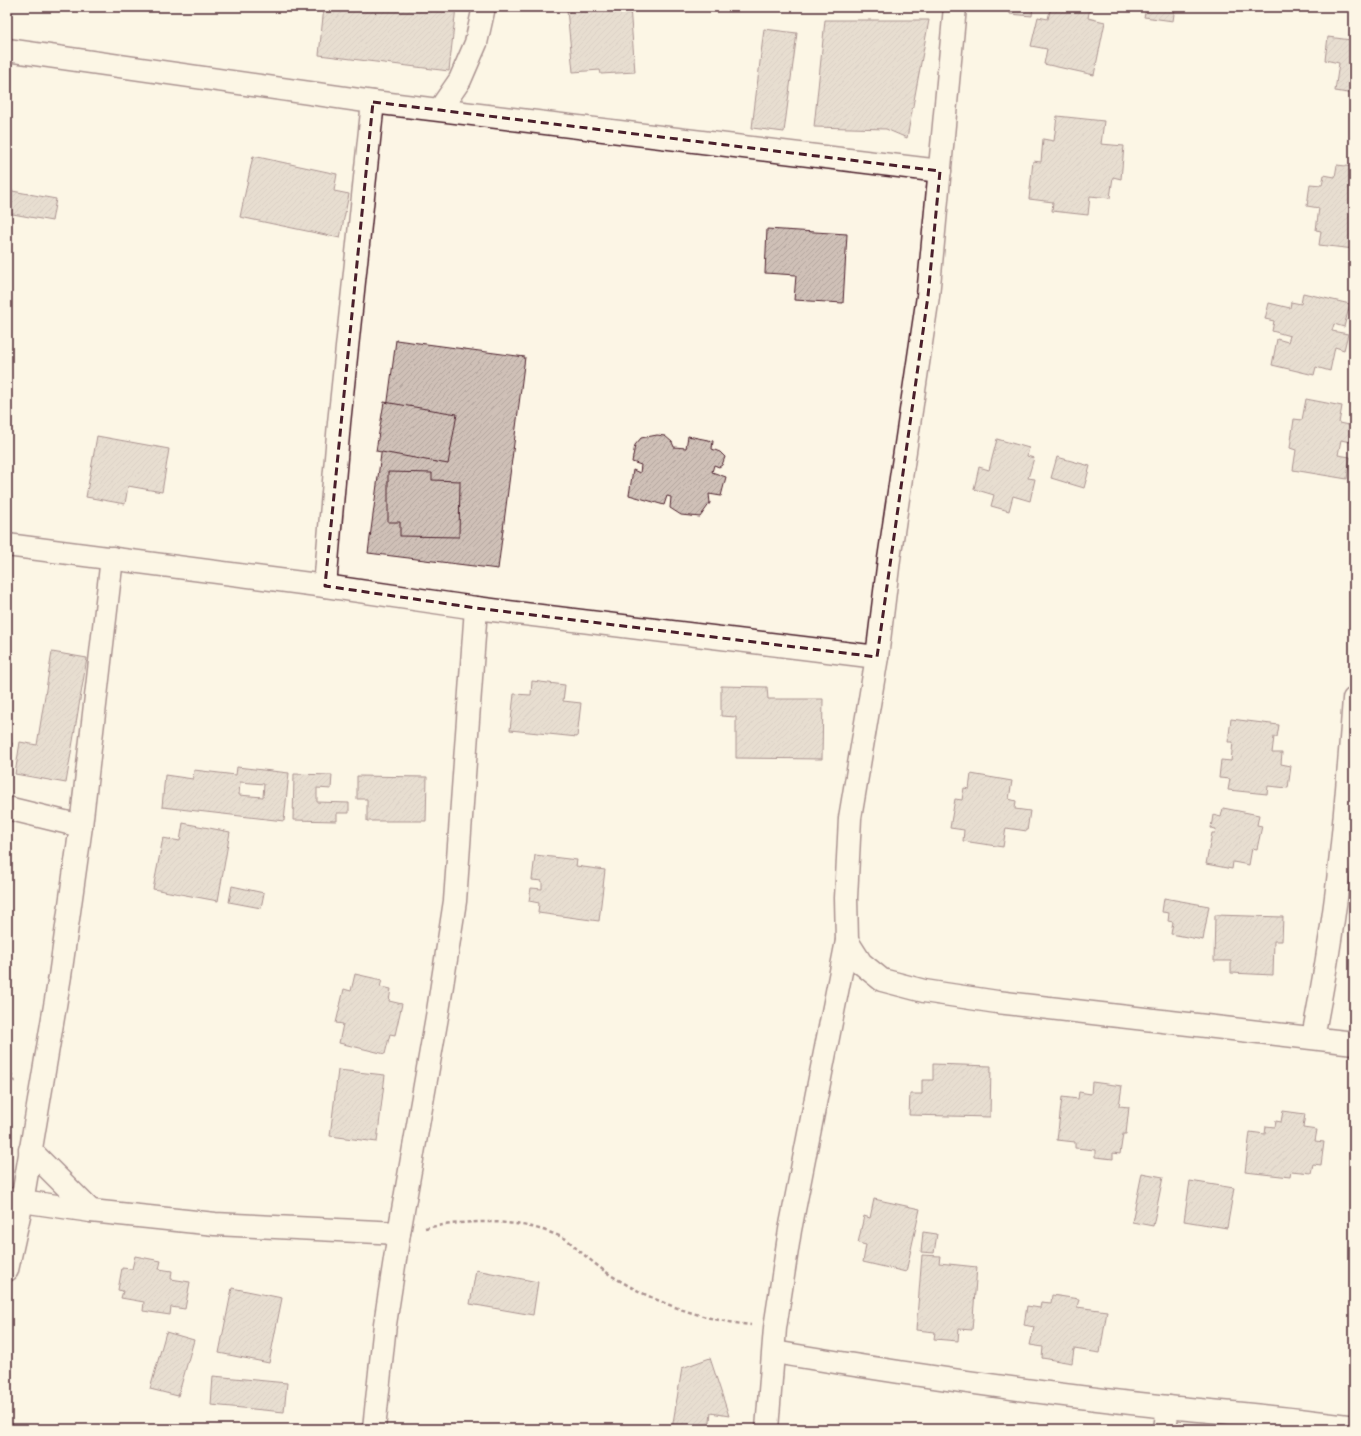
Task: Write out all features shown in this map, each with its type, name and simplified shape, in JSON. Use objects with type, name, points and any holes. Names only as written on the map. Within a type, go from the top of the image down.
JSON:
[{"type":"street","points":[[440,109],[460,80],[476,43],[484,7]]},
{"type":"street","points":[[767,1429],[775,1328],[798,1183],[824,1061],[847,941],[846,898],[850,818],[877,657],[890,551],[928,296],[956,7]]},
{"type":"street","points":[[7,50],[373,102],[940,171]]},
{"type":"street","points":[[325,586],[339,416],[373,102]]},
{"type":"street","points":[[7,545],[325,586],[476,608],[877,657]]},
{"type":"street","points":[[7,1270],[14,1200],[30,1150],[60,976],[81,826],[112,558]]},
{"type":"street","points":[[374,1429],[385,1324],[399,1233],[456,900],[476,608]]},
{"type":"street","points":[[1313,1037],[1329,945],[1340,864],[1354,699]]},
{"type":"street","points":[[7,808],[81,826]]},
{"type":"street","points":[[847,941],[861,963],[882,980],[924,991],[997,1002],[1313,1037],[1354,1043]]},
{"type":"street","points":[[30,1150],[91,1211]]},
{"type":"street","points":[[14,1200],[91,1211],[215,1224],[399,1233]]},
{"type":"street","points":[[774,1352],[968,1382],[1168,1406],[1290,1418],[1354,1427]]},
{"type":"street","points":[[1165,1429],[1168,1406]]},
{"type":"path","points":[[399,1233],[457,1222],[485,1221],[516,1223],[567,1240],[605,1271],[628,1286],[680,1308],[720,1320],[775,1328]]},
{"type":"highlighted area","points":[[373,102],[940,171],[928,296],[877,657],[476,608],[325,586]]},
{"type":"building","points":[[324,7],[456,7],[449,71],[319,55]]},
{"type":"building","points":[[630,7],[635,72],[601,74],[600,70],[573,72],[567,10]]},
{"type":"building","points":[[1010,7],[1033,7],[1032,16],[1010,14]]},
{"type":"building","points":[[1051,7],[1090,7],[1088,18],[1105,22],[1094,75],[1044,64],[1047,49],[1031,46],[1038,17],[1048,19]]},
{"type":"building","points":[[1130,7],[1175,7],[1173,21],[1144,17],[1146,9]]},
{"type":"building","points":[[825,20],[929,20],[907,138],[886,129],[814,127]]},
{"type":"building","points":[[1354,21],[1354,94],[1335,91],[1339,63],[1325,60],[1328,37],[1351,40]]},
{"type":"building","points":[[764,29],[797,33],[784,132],[752,128]]},
{"type":"building","points":[[1057,116],[1104,121],[1101,144],[1124,146],[1121,179],[1113,177],[1110,198],[1090,196],[1088,215],[1052,211],[1053,202],[1029,199],[1033,161],[1041,162],[1043,139],[1054,141]]},
{"type":"building","points":[[253,156],[337,174],[334,191],[349,194],[340,238],[240,217]]},
{"type":"building","points":[[1337,165],[1354,167],[1354,249],[1319,245],[1321,231],[1316,230],[1319,208],[1307,206],[1310,184],[1322,185],[1324,175],[1335,177]]},
{"type":"building","points":[[7,190],[56,199],[52,221],[7,213]]},
{"type":"building","points":[[767,229],[847,234],[843,303],[794,300],[796,275],[765,273]]},
{"type":"building","points":[[1303,293],[1350,304],[1344,327],[1334,324],[1332,331],[1348,334],[1344,350],[1335,347],[1330,371],[1316,367],[1314,375],[1272,365],[1277,339],[1288,342],[1290,336],[1272,331],[1274,321],[1265,319],[1269,303],[1290,308],[1291,302],[1301,304]]},
{"type":"building","points":[[396,340],[525,357],[498,569],[368,553]]},
{"type":"building","points":[[1306,399],[1342,406],[1339,423],[1353,426],[1350,442],[1341,440],[1338,455],[1350,457],[1347,479],[1293,470],[1296,450],[1290,448],[1294,419],[1302,420]]},
{"type":"building","points":[[384,402],[457,414],[448,464],[376,451]]},
{"type":"building","points":[[657,435],[665,436],[672,442],[674,447],[686,448],[688,436],[713,441],[712,449],[720,452],[725,457],[722,465],[719,467],[714,465],[712,472],[726,477],[721,496],[709,494],[710,503],[700,517],[681,515],[670,508],[671,497],[667,496],[664,505],[629,495],[633,470],[640,473],[641,465],[632,462],[635,445],[641,438]]},
{"type":"building","points":[[97,436],[169,449],[162,492],[128,486],[125,504],[86,497]]},
{"type":"building","points":[[997,439],[1029,448],[1027,456],[1034,458],[1028,478],[1035,479],[1030,501],[1013,496],[1009,511],[991,506],[994,495],[974,489],[979,467],[989,470]]},
{"type":"building","points":[[1057,457],[1090,466],[1084,488],[1051,478]]},
{"type":"building","points":[[388,472],[432,473],[432,480],[460,481],[459,537],[400,536],[400,522],[388,522]]},
{"type":"building","points":[[52,652],[87,658],[66,783],[15,774],[20,742],[37,745]]},
{"type":"building","points":[[532,681],[565,685],[563,701],[581,703],[577,737],[510,730],[514,694],[531,695]]},
{"type":"building","points":[[721,686],[767,687],[768,699],[823,699],[822,759],[736,758],[736,717],[721,716]]},
{"type":"building","points":[[1231,719],[1279,725],[1277,737],[1274,737],[1272,753],[1282,753],[1281,764],[1291,766],[1288,788],[1268,786],[1267,794],[1228,790],[1230,779],[1219,778],[1221,760],[1231,761],[1233,742],[1228,742]]},
{"type":"building","points":[[7,742],[12,743],[8,771],[7,771]]},
{"type":"building","points":[[237,767],[289,773],[284,821],[162,807],[165,775],[193,779],[194,770],[236,775]],"holes":[[[240,782],[264,784],[263,797],[239,795]]]},
{"type":"building","points":[[294,774],[332,775],[331,789],[317,788],[317,802],[349,803],[349,813],[337,813],[337,821],[293,820]]},
{"type":"building","points":[[971,774],[1012,781],[1009,799],[1016,801],[1015,809],[1030,811],[1027,831],[1006,828],[1003,847],[963,841],[964,830],[950,828],[955,799],[962,800],[964,788],[969,789]]},
{"type":"building","points":[[357,776],[427,777],[426,821],[367,821],[367,799],[357,799]]},
{"type":"building","points":[[1223,808],[1259,815],[1257,825],[1262,826],[1257,849],[1252,848],[1249,865],[1233,862],[1232,869],[1206,864],[1212,833],[1215,833],[1216,829],[1211,828],[1213,815],[1221,817]]},
{"type":"building","points":[[183,823],[230,832],[218,901],[153,889],[163,838],[180,841]]},
{"type":"building","points":[[535,855],[577,860],[576,866],[605,870],[599,921],[538,913],[539,903],[529,901],[531,888],[542,889],[542,881],[532,880]]},
{"type":"building","points":[[232,886],[264,893],[261,908],[229,902]]},
{"type":"building","points":[[1164,898],[1209,906],[1203,940],[1171,934],[1173,922],[1168,921],[1169,913],[1162,912]]},
{"type":"building","points":[[1215,915],[1283,917],[1282,941],[1274,941],[1273,975],[1231,973],[1231,961],[1214,961]]},
{"type":"building","points":[[355,974],[382,980],[380,987],[391,989],[389,1001],[402,1004],[395,1035],[390,1034],[385,1054],[339,1043],[343,1024],[336,1023],[344,989],[351,991]]},
{"type":"building","points":[[933,1064],[991,1066],[990,1117],[909,1115],[910,1094],[922,1094],[922,1080],[933,1080]]},
{"type":"building","points":[[338,1070],[385,1075],[377,1142],[330,1136]]},
{"type":"building","points":[[1092,1082],[1122,1086],[1119,1106],[1129,1107],[1126,1134],[1123,1134],[1120,1154],[1113,1153],[1113,1159],[1095,1157],[1095,1150],[1075,1148],[1075,1142],[1057,1140],[1062,1097],[1078,1099],[1079,1092],[1091,1094]]},
{"type":"building","points":[[1283,1111],[1305,1114],[1303,1128],[1317,1130],[1315,1141],[1324,1142],[1321,1165],[1313,1164],[1311,1173],[1291,1171],[1290,1177],[1245,1172],[1250,1132],[1265,1134],[1266,1126],[1275,1127],[1276,1121],[1281,1122]]},
{"type":"building","points":[[1142,1173],[1163,1177],[1153,1226],[1132,1222]]},
{"type":"building","points":[[1190,1181],[1234,1188],[1227,1228],[1184,1221]]},
{"type":"building","points":[[874,1199],[920,1209],[906,1272],[863,1262],[866,1245],[858,1243],[864,1216],[870,1218]]},
{"type":"building","points":[[923,1232],[937,1234],[934,1253],[921,1252]]},
{"type":"building","points":[[922,1255],[940,1256],[939,1263],[977,1267],[972,1330],[959,1329],[958,1341],[934,1339],[935,1332],[916,1330]]},
{"type":"building","points":[[135,1256],[161,1261],[159,1269],[172,1271],[171,1279],[190,1282],[185,1309],[171,1307],[170,1315],[143,1311],[144,1302],[121,1298],[123,1291],[118,1290],[122,1268],[132,1269]]},
{"type":"building","points":[[476,1270],[538,1282],[533,1315],[470,1304]]},
{"type":"building","points":[[232,1288],[282,1298],[269,1363],[219,1353]]},
{"type":"building","points":[[1052,1295],[1079,1299],[1077,1307],[1107,1311],[1100,1353],[1074,1349],[1072,1363],[1042,1358],[1043,1347],[1030,1345],[1034,1327],[1024,1325],[1027,1306],[1040,1308],[1041,1302],[1051,1303]]},
{"type":"building","points":[[166,1332],[194,1340],[178,1396],[150,1389]]},
{"type":"building","points":[[710,1358],[729,1416],[711,1413],[709,1429],[672,1429],[682,1368]]},
{"type":"building","points":[[213,1376],[287,1383],[284,1412],[211,1405]]}]
